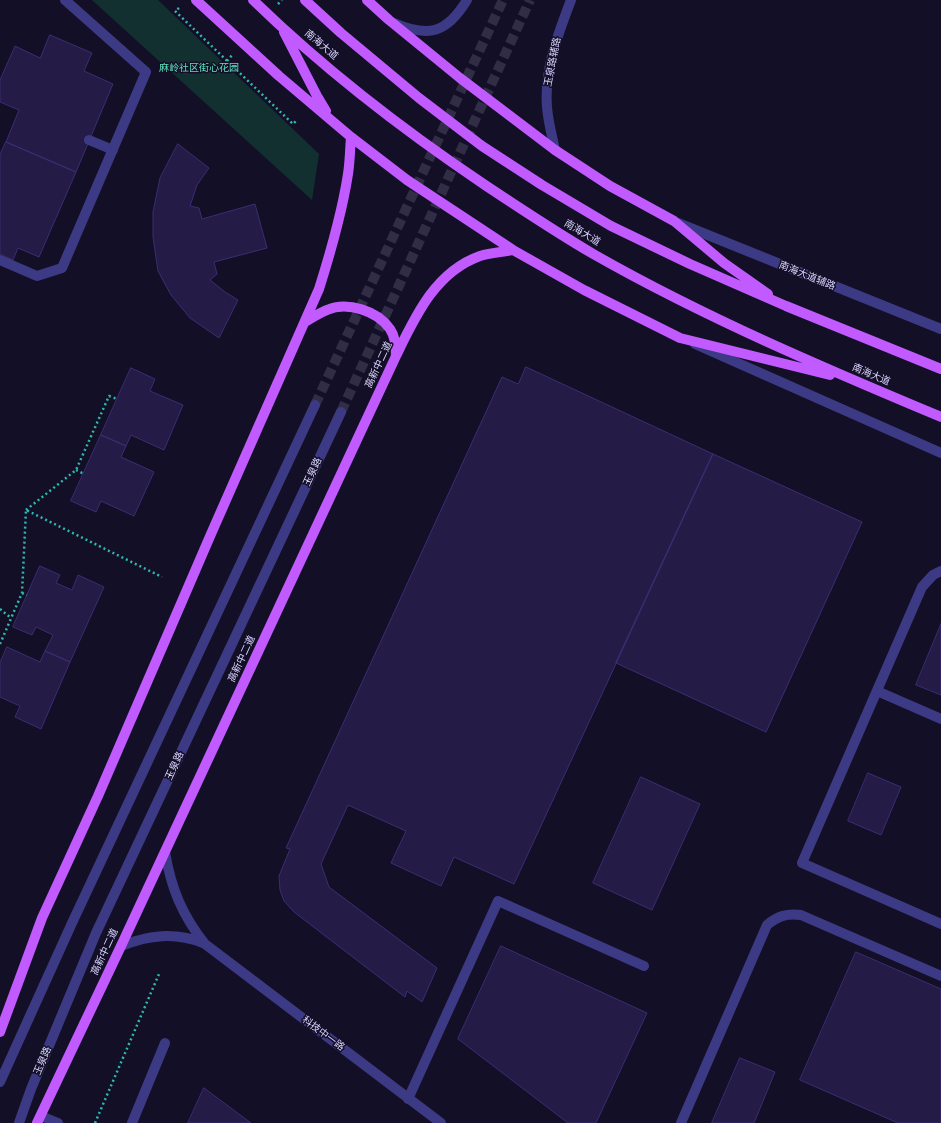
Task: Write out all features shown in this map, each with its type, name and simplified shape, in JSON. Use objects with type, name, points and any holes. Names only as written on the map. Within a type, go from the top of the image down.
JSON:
[{"type":"main road","points":[[196,0],[279,76],[351,137],[407,180],[513,250],[584,290],[680,338],[856,382]]},
{"type":"main road","name":"南海大道","points":[[253,0],[281,27],[348,84],[400,125],[527,214],[595,255],[756,337],[856,382],[941,417]]},
{"type":"main road","name":"南海大道","points":[[305,0],[341,33],[419,98],[482,146],[542,185],[611,226],[690,264],[786,306],[941,369]]},
{"type":"main road","points":[[367,0],[460,78],[555,150],[610,186],[674,221],[724,262],[786,306]]},
{"type":"main road","points":[[281,27],[317,96],[332,120]]},
{"type":"main road","points":[[0,1032],[42,918],[98,796],[319,289],[331,252],[348,173],[351,137]]},
{"type":"main road","name":"高新中二道","points":[[39,1119],[418,310],[437,285],[455,268],[480,256],[513,250]]},
{"type":"main road","points":[[305,322],[327,309],[346,306],[366,310],[381,318],[391,330],[396,345],[396,356]]},
{"type":"street","points":[[0,260],[36,276],[62,268],[146,72],[65,0]]},
{"type":"street","points":[[389,20],[405,27],[420,31],[434,31],[447,25],[458,14],[467,0]]},
{"type":"street","name":"玉泉路辅路","points":[[555,150],[547,108],[548,83],[556,40],[571,0]]},
{"type":"street","points":[[89,140],[113,150]]},
{"type":"street","name":"南海大道辅路","points":[[674,221],[941,329]]},
{"type":"street","points":[[680,338],[941,453]]},
{"type":"street","points":[[0,1082],[72,923],[315,405]]},
{"type":"street","name":"玉泉路","points":[[19,1123],[31,1089],[96,933],[341,412]]},
{"type":"street","points":[[941,571],[933,575],[922,587],[802,863],[941,924]]},
{"type":"street","points":[[877,691],[941,719]]},
{"type":"street","name":"科技中一路","points":[[165,852],[169,874],[178,899],[190,923],[205,944]]},
{"type":"street","points":[[408,1099],[498,901],[644,966]]},
{"type":"street","points":[[681,1123],[768,925],[776,918],[790,914],[801,915],[941,976]]},
{"type":"street","name":"科技中一路","points":[[121,946],[152,936],[192,939],[205,944],[441,1123]]},
{"type":"street","points":[[132,1123],[165,1043]]},
{"type":"street","points":[[39,1119],[58,1123]]},
{"type":"path","points":[[179,8],[175,11],[293,124],[296,120]]},
{"type":"path","points":[[0,644],[22,593],[26,510],[76,470],[109,396],[117,399]]},
{"type":"path","points":[[76,470],[84,474]]},
{"type":"path","points":[[26,510],[162,577]]},
{"type":"path","points":[[22,593],[27,595]]},
{"type":"path","points":[[0,610],[11,618]]},
{"type":"path","points":[[95,1123],[159,974]]},
{"type":"green space","name":"麻岭社区街心花园","points":[[92,0],[158,0],[319,154],[312,200]]},
{"type":"building","points":[[50,35],[92,53],[84,71],[113,84],[76,172],[6,142],[19,110],[0,102],[0,80],[15,46],[40,58]]},
{"type":"building","points":[[6,142],[76,172],[39,257],[18,248],[13,260],[0,254],[0,155]]},
{"type":"building","points":[[178,144],[209,168],[197,185],[190,206],[199,208],[202,219],[255,204],[267,248],[214,262],[217,274],[210,280],[238,300],[219,338],[190,318],[171,295],[158,271],[153,237],[153,212],[160,178]]},
{"type":"building","points":[[526,367],[713,454],[514,884],[454,857],[441,886],[391,863],[406,831],[348,805],[321,864],[329,887],[437,968],[422,1002],[407,991],[405,997],[294,912],[284,901],[280,890],[279,876],[290,849],[286,848],[502,377],[518,384]]},
{"type":"building","points":[[131,368],[155,379],[150,391],[183,405],[164,450],[131,435],[126,446],[101,435]]},
{"type":"building","points":[[101,435],[126,446],[121,457],[154,472],[134,516],[101,501],[96,512],[71,501]]},
{"type":"building","points":[[713,454],[862,522],[766,732],[616,663]]},
{"type":"building","points":[[40,566],[60,575],[56,583],[72,590],[78,575],[104,587],[70,662],[45,651],[53,635],[36,627],[32,635],[13,627]]},
{"type":"building","points":[[941,624],[941,695],[916,685]]},
{"type":"building","points":[[7,647],[40,662],[45,651],[70,662],[41,729],[15,717],[20,706],[0,697],[0,663]]},
{"type":"building","points":[[868,773],[901,787],[881,835],[848,821]]},
{"type":"building","points":[[641,777],[700,804],[652,910],[593,883]]},
{"type":"building","points":[[501,946],[647,1013],[596,1123],[568,1123],[458,1039]]},
{"type":"building","points":[[856,952],[941,989],[941,1123],[898,1123],[800,1080]]},
{"type":"building","points":[[740,1058],[775,1072],[754,1123],[712,1123]]},
{"type":"building","points":[[204,1088],[251,1123],[188,1123]]},
{"type":"tunnel","points":[[315,405],[503,0]]},
{"type":"tunnel","points":[[341,412],[530,0]]}]
